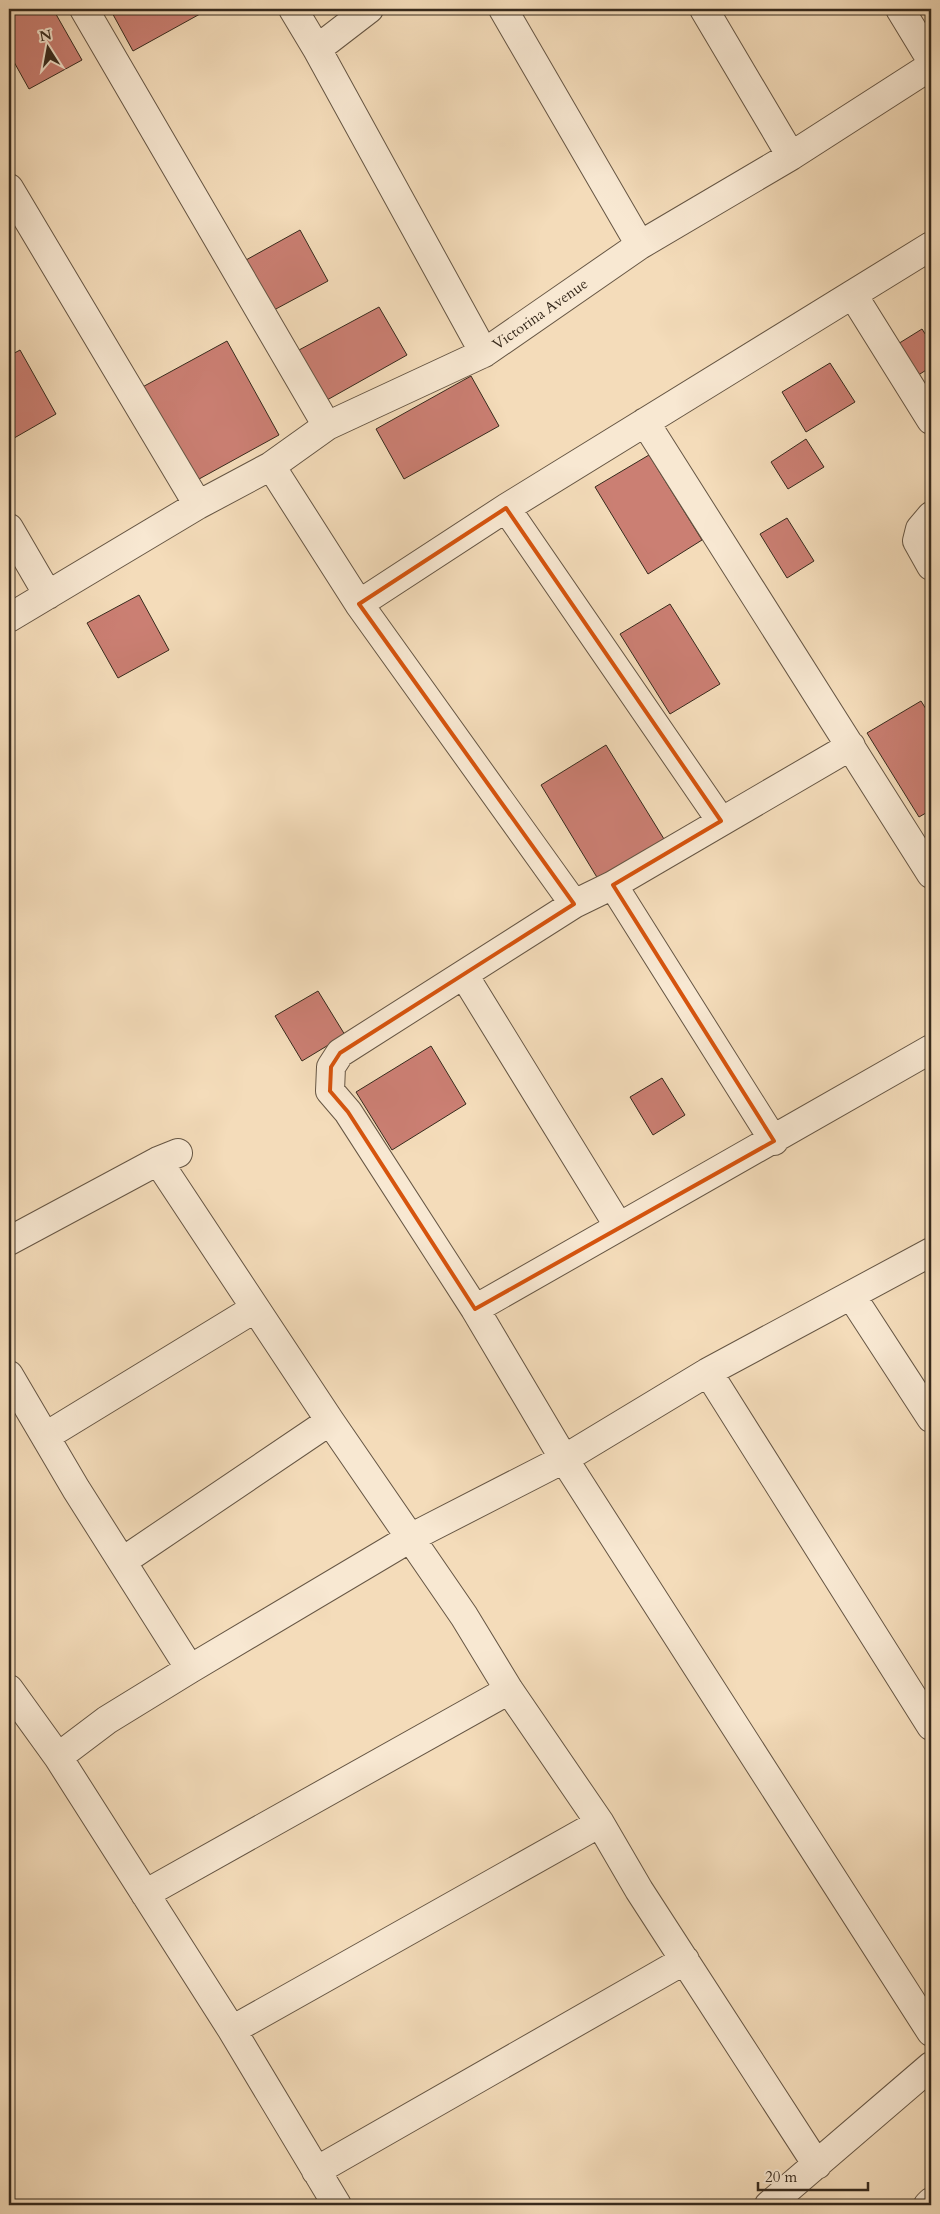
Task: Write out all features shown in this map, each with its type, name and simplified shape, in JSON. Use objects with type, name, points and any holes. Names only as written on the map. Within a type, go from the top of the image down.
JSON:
[{"type":"street","points":[[84,9],[327,426]]},
{"type":"street","name":"Victorina Avenue","points":[[293,9],[317,49],[484,354],[640,245],[791,156],[931,66]]},
{"type":"street","points":[[317,49],[369,9]]},
{"type":"street","points":[[502,9],[640,245]]},
{"type":"street","points":[[704,9],[791,156]]},
{"type":"street","points":[[900,9],[931,60]]},
{"type":"street","points":[[9,188],[198,505]]},
{"type":"street","points":[[359,604],[506,508],[931,246]]},
{"type":"street","points":[[853,295],[931,420]]},
{"type":"street","points":[[9,618],[198,505],[271,466],[327,426],[484,354]]},
{"type":"street","points":[[645,422],[931,874]]},
{"type":"street","points":[[271,466],[359,604],[574,904]]},
{"type":"street","points":[[506,508],[721,821]]},
{"type":"street","points":[[931,516],[920,530],[917,541],[931,566]]},
{"type":"street","points":[[9,528],[48,595]]},
{"type":"street","points":[[851,746],[613,885],[574,904],[340,1053],[331,1067],[330,1091],[348,1112],[475,1309],[564,1459],[931,2032]]},
{"type":"street","points":[[613,885],[774,1141]]},
{"type":"street","points":[[464,975],[619,1227]]},
{"type":"street","points":[[475,1309],[774,1141],[931,1049]]},
{"type":"street","points":[[9,1241],[168,1157],[254,1309],[412,1537],[464,1616],[509,1690],[600,1823],[639,1890],[816,2165]]},
{"type":"street","points":[[58,1756],[107,1720],[190,1668],[412,1537],[564,1459],[708,1372],[931,1252]]},
{"type":"street","points":[[850,1295],[931,1418]]},
{"type":"street","points":[[46,1436],[254,1309]]},
{"type":"street","points":[[708,1372],[931,1726]]},
{"type":"street","points":[[9,1375],[76,1489],[190,1668]]},
{"type":"street","points":[[123,1561],[330,1421]]},
{"type":"street","points":[[9,1689],[58,1756],[232,2030],[337,2205]]},
{"type":"street","points":[[145,1894],[509,1690]]},
{"type":"street","points":[[232,2030],[600,1823]]},
{"type":"street","points":[[316,2171],[685,1960]]},
{"type":"street","points":[[769,2205],[931,2066]]},
{"type":"street","points":[[928,2205],[931,2202]]},
{"type":"highlighted area","points":[[506,508],[721,821],[613,885],[774,1141],[475,1309],[348,1112],[330,1091],[331,1067],[340,1053],[574,904],[359,604]]},
{"type":"building","points":[[9,9],[53,9],[82,60],[29,89],[9,53]]},
{"type":"building","points":[[110,9],[209,9],[133,51]]},
{"type":"building","points":[[300,230],[328,281],[274,310],[246,260]]},
{"type":"building","points":[[379,307],[407,355],[327,400],[299,350]]},
{"type":"building","points":[[922,329],[931,343],[931,367],[912,379],[893,347]]},
{"type":"building","points":[[227,341],[279,435],[190,484],[137,390]]},
{"type":"building","points":[[20,350],[56,414],[9,441],[9,356]]},
{"type":"building","points":[[830,363],[855,402],[806,432],[782,392]]},
{"type":"building","points":[[471,376],[499,426],[404,479],[376,429]]},
{"type":"building","points":[[806,439],[824,467],[788,489],[771,462]]},
{"type":"building","points":[[649,455],[702,540],[648,574],[595,487]]},
{"type":"building","points":[[787,518],[814,561],[787,578],[760,534]]},
{"type":"building","points":[[139,595],[169,650],[118,678],[87,623]]},
{"type":"building","points":[[670,604],[720,684],[670,714],[620,634]]},
{"type":"building","points":[[921,701],[931,717],[931,810],[919,817],[867,733]]},
{"type":"building","points":[[606,745],[664,839],[598,879],[541,785]]},
{"type":"building","points":[[318,991],[345,1035],[302,1061],[275,1016]]},
{"type":"building","points":[[431,1046],[466,1104],[392,1150],[356,1092]]},
{"type":"building","points":[[662,1078],[685,1115],[653,1135],[630,1097]]}]
